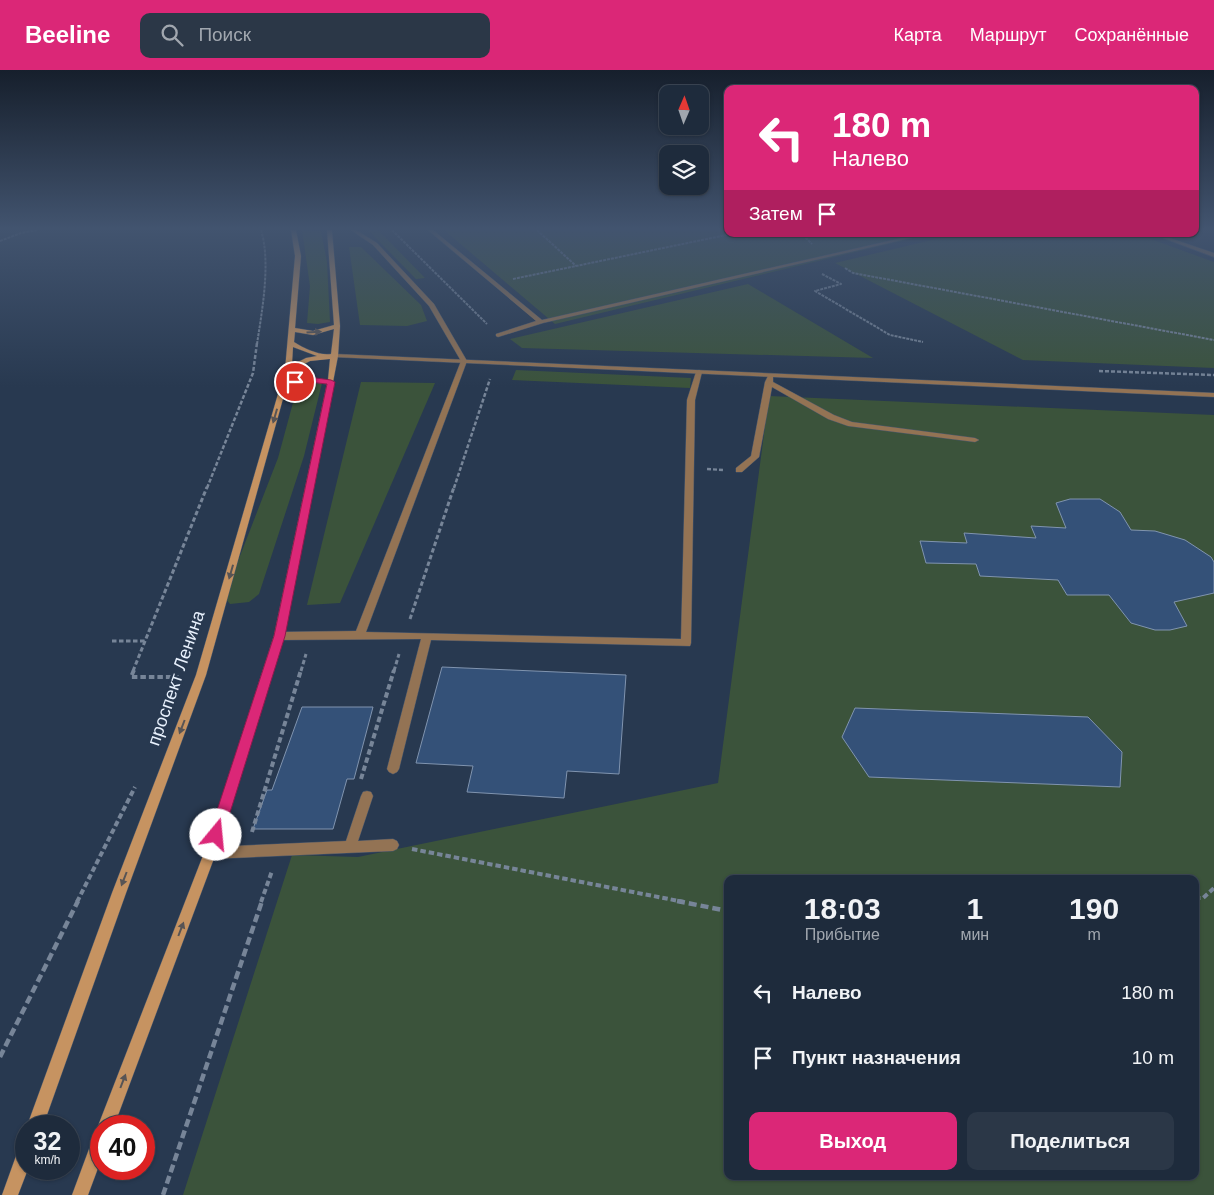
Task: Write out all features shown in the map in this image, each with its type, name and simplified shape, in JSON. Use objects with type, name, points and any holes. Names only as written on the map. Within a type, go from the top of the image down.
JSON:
[{"type":"street","name":"проспект Ленина","points":[[39,1115],[119,893],[202,675],[284,387],[291,343],[295,282]]},
{"type":"street","points":[[110,1115],[210,853],[279,636],[335,356],[337,326],[333,282]]},
{"type":"street","points":[[411,282],[432,305],[464,361]]},
{"type":"street","points":[[498,335],[541,322],[714,282]]},
{"type":"street","points":[[495,283],[541,322]]},
{"type":"street","points":[[291,329],[313,333],[337,326]]},
{"type":"street","points":[[291,343],[309,352],[335,356],[699,372],[769,379],[1214,395]]},
{"type":"street","points":[[288,370],[308,359],[335,356]]},
{"type":"street","points":[[360,635],[464,361]]},
{"type":"street","points":[[279,636],[427,636],[686,643],[691,400],[699,372]]},
{"type":"street","points":[[769,379],[831,417],[851,424],[975,440]]},
{"type":"street","points":[[739,470],[755,457],[769,379]]},
{"type":"street","points":[[284,387],[308,380],[331,382]]},
{"type":"street","points":[[393,769],[427,636]]},
{"type":"street","points":[[350,847],[367,796]]},
{"type":"street","points":[[210,853],[392,845]]},
{"type":"street","points":[[80,1195],[90,1168]]},
{"type":"street","points":[[10,1195],[15,1180]]},
{"type":"path","points":[[176,684],[180,676],[131,677],[253,373],[264,298],[264,282]]},
{"type":"path","points":[[445,282],[498,335]]},
{"type":"path","points":[[838,282],[841,284],[815,290],[890,335],[923,342]]},
{"type":"path","points":[[904,282],[1214,340]]},
{"type":"path","points":[[360,783],[404,636],[496,362]]},
{"type":"path","points":[[1095,371],[1214,375]]},
{"type":"path","points":[[259,836],[251,836],[312,635]]},
{"type":"path","points":[[112,641],[146,641]]},
{"type":"path","points":[[0,1056],[139,779]]},
{"type":"path","points":[[392,845],[724,910]]},
{"type":"path","points":[[163,1195],[279,850]]},
{"type":"path","points":[[1199,898],[1202,898],[1214,888]]},
{"type":"green space","points":[[310,282],[328,282],[330,322],[307,323]]},
{"type":"green space","points":[[354,282],[398,282],[421,305],[427,321],[407,326],[360,325]]},
{"type":"green space","points":[[506,282],[728,282],[555,324]]},
{"type":"green space","points":[[873,282],[1214,282],[1214,368],[1023,360]]},
{"type":"green space","points":[[748,284],[873,358],[522,348],[510,339]]},
{"type":"green space","points":[[516,370],[691,378],[690,388],[512,380]]},
{"type":"green space","points":[[361,382],[435,383],[340,603],[307,605]]},
{"type":"green space","points":[[305,383],[322,383],[304,456],[259,594],[249,602],[230,604],[224,597],[278,458],[297,388]]},
{"type":"green space","points":[[769,396],[1214,415],[1214,1195],[183,1195],[292,855],[358,857],[718,783]]},
{"type":"building","points":[[1070,499],[1100,499],[1120,512],[1131,530],[1155,531],[1185,540],[1211,557],[1214,562],[1214,593],[1174,602],[1187,626],[1170,630],[1155,630],[1131,623],[1109,595],[1067,595],[1058,580],[980,576],[976,564],[926,563],[920,541],[967,543],[964,533],[1036,538],[1031,526],[1066,528],[1056,503]]},
{"type":"building","points":[[442,667],[626,675],[619,774],[567,771],[564,798],[467,792],[473,766],[416,763]]},
{"type":"building","points":[[302,707],[373,707],[354,779],[347,779],[333,829],[253,829],[267,790],[272,790]]},
{"type":"building","points":[[855,708],[1088,717],[1122,752],[1120,787],[869,777],[842,737]]},
{"type":"route","points":[[216,835],[279,636],[331,382],[321,380],[295,382]]}]
